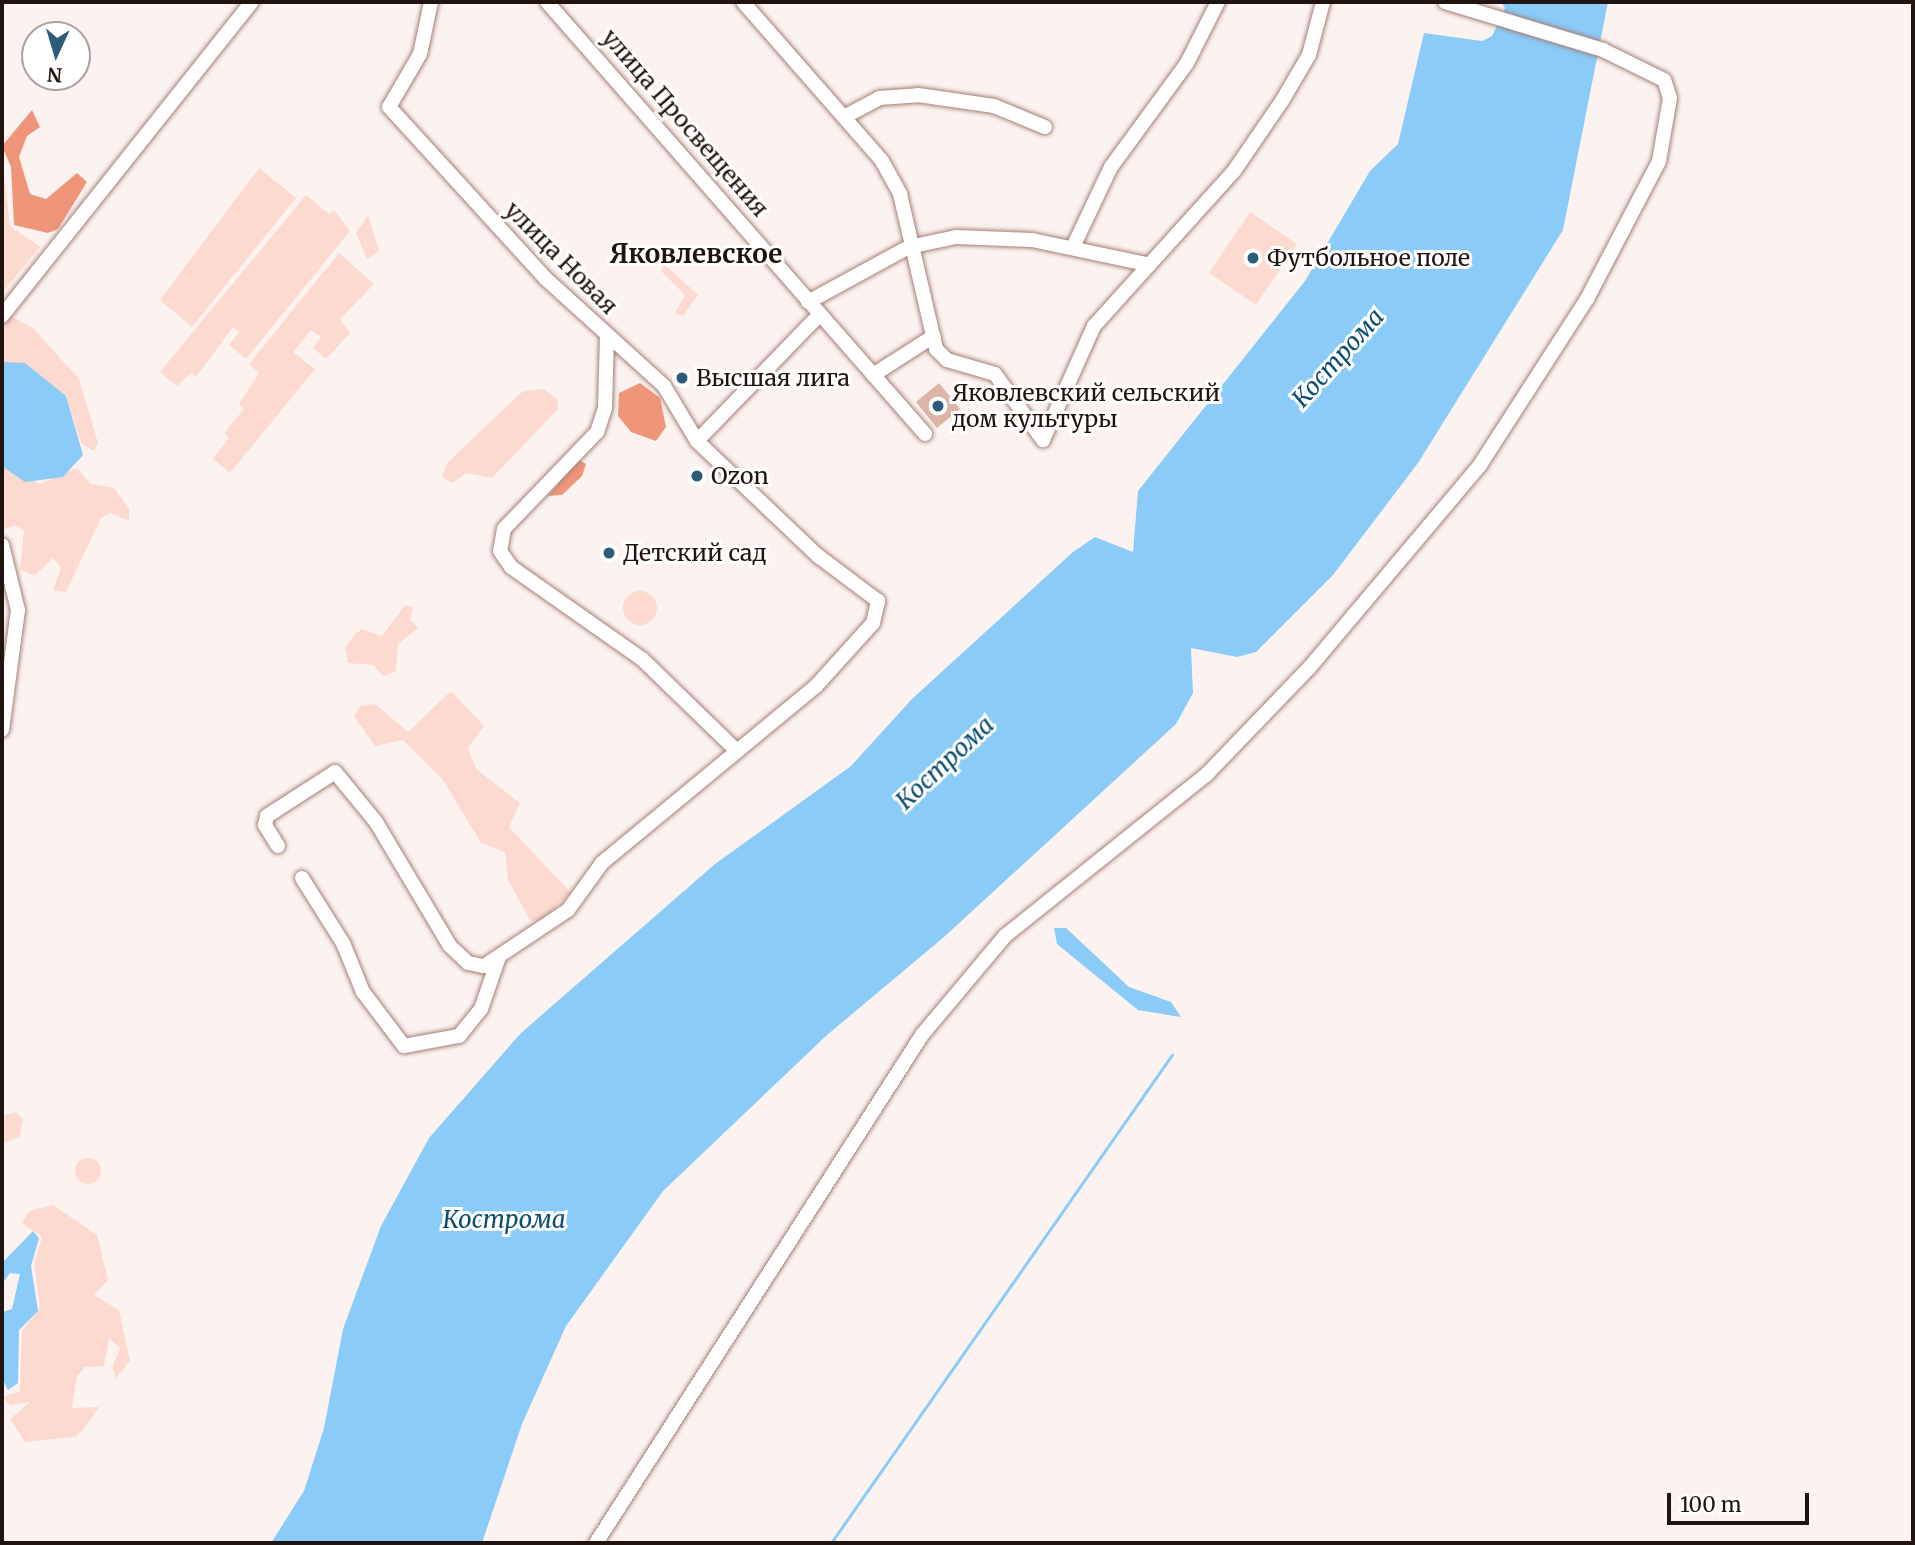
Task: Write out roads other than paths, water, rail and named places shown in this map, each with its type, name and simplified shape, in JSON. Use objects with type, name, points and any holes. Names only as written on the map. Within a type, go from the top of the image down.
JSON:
[{"type":"street","points":[[2,316],[252,2]]},
{"type":"street","name":"улица Новая","points":[[431,2],[420,54],[389,107],[545,278],[664,386],[697,441],[879,607],[867,631],[816,686],[737,751]]},
{"type":"street","name":"улица Просвещения","points":[[547,2],[925,434]]},
{"type":"street","points":[[743,2],[882,161],[900,194],[909,247],[934,336],[947,360],[995,374],[1043,440],[1094,326],[1146,264],[1248,152],[1306,64],[1323,2]]},
{"type":"street","points":[[1073,247],[1101,184],[1186,63],[1217,2]]},
{"type":"street","points":[[596,1543],[922,1035],[1006,936],[1206,775],[1310,667],[1480,465],[1587,299],[1659,161],[1670,98],[1664,80],[1603,50],[1445,2]]},
{"type":"street","points":[[844,117],[879,98],[925,96],[994,106],[1045,127]]},
{"type":"street","points":[[808,302],[909,247],[987,235],[1073,247],[1146,264]]},
{"type":"street","points":[[697,441],[819,315]]},
{"type":"street","points":[[278,846],[267,816],[335,772],[376,822],[450,946],[477,967],[499,957],[568,910],[602,863],[737,751],[642,659],[511,567],[500,551],[504,529],[597,432],[605,408],[607,336]]},
{"type":"street","points":[[873,375],[934,336]]},
{"type":"street","points":[[2,545],[17,593],[9,635],[2,730]]},
{"type":"street","points":[[302,877],[343,943],[363,992],[404,1046],[459,1036],[481,1009],[499,957]]},
{"type":"water","name":"Кострома","points":[[1501,2],[1608,2],[1563,230],[1418,463],[1333,575],[1256,652],[1237,657],[1191,648],[1193,693],[1176,724],[944,937],[827,1035],[663,1191],[566,1326],[522,1424],[482,1543],[271,1543],[304,1491],[324,1428],[343,1329],[381,1226],[429,1138],[521,1033],[715,864],[851,766],[912,699],[1073,552],[1095,537],[1133,552],[1138,491],[1305,281],[1370,171],[1398,144],[1424,33],[1482,41],[1492,36],[1505,8]]},
{"type":"water","points":[[2,362],[25,363],[66,396],[83,455],[63,477],[25,482],[2,466]]},
{"type":"water","points":[[1054,928],[1066,928],[1129,987],[1171,1002],[1181,1017],[1138,1010],[1057,944]]},
{"type":"water","points":[[33,1231],[39,1238],[31,1266],[38,1311],[19,1330],[18,1383],[8,1390],[2,1378],[2,1312],[12,1309],[20,1274],[10,1273],[2,1284],[2,1263]]},
{"type":"waterway","points":[[831,1543],[1172,1055]]},
{"type":"place","name":"Футбольное поле","points":[[1253,258]]},
{"type":"place","name":"Высшая лига","points":[[682,378]]},
{"type":"place","name":"Яковлевский сельский дом культуры","points":[[938,406]]},
{"type":"place","name":"Ozon","points":[[697,476]]},
{"type":"place","name":"Детский сад","points":[[609,553]]},
{"type":"district","name":"Яковлевское","points":[[696,254]]}]
